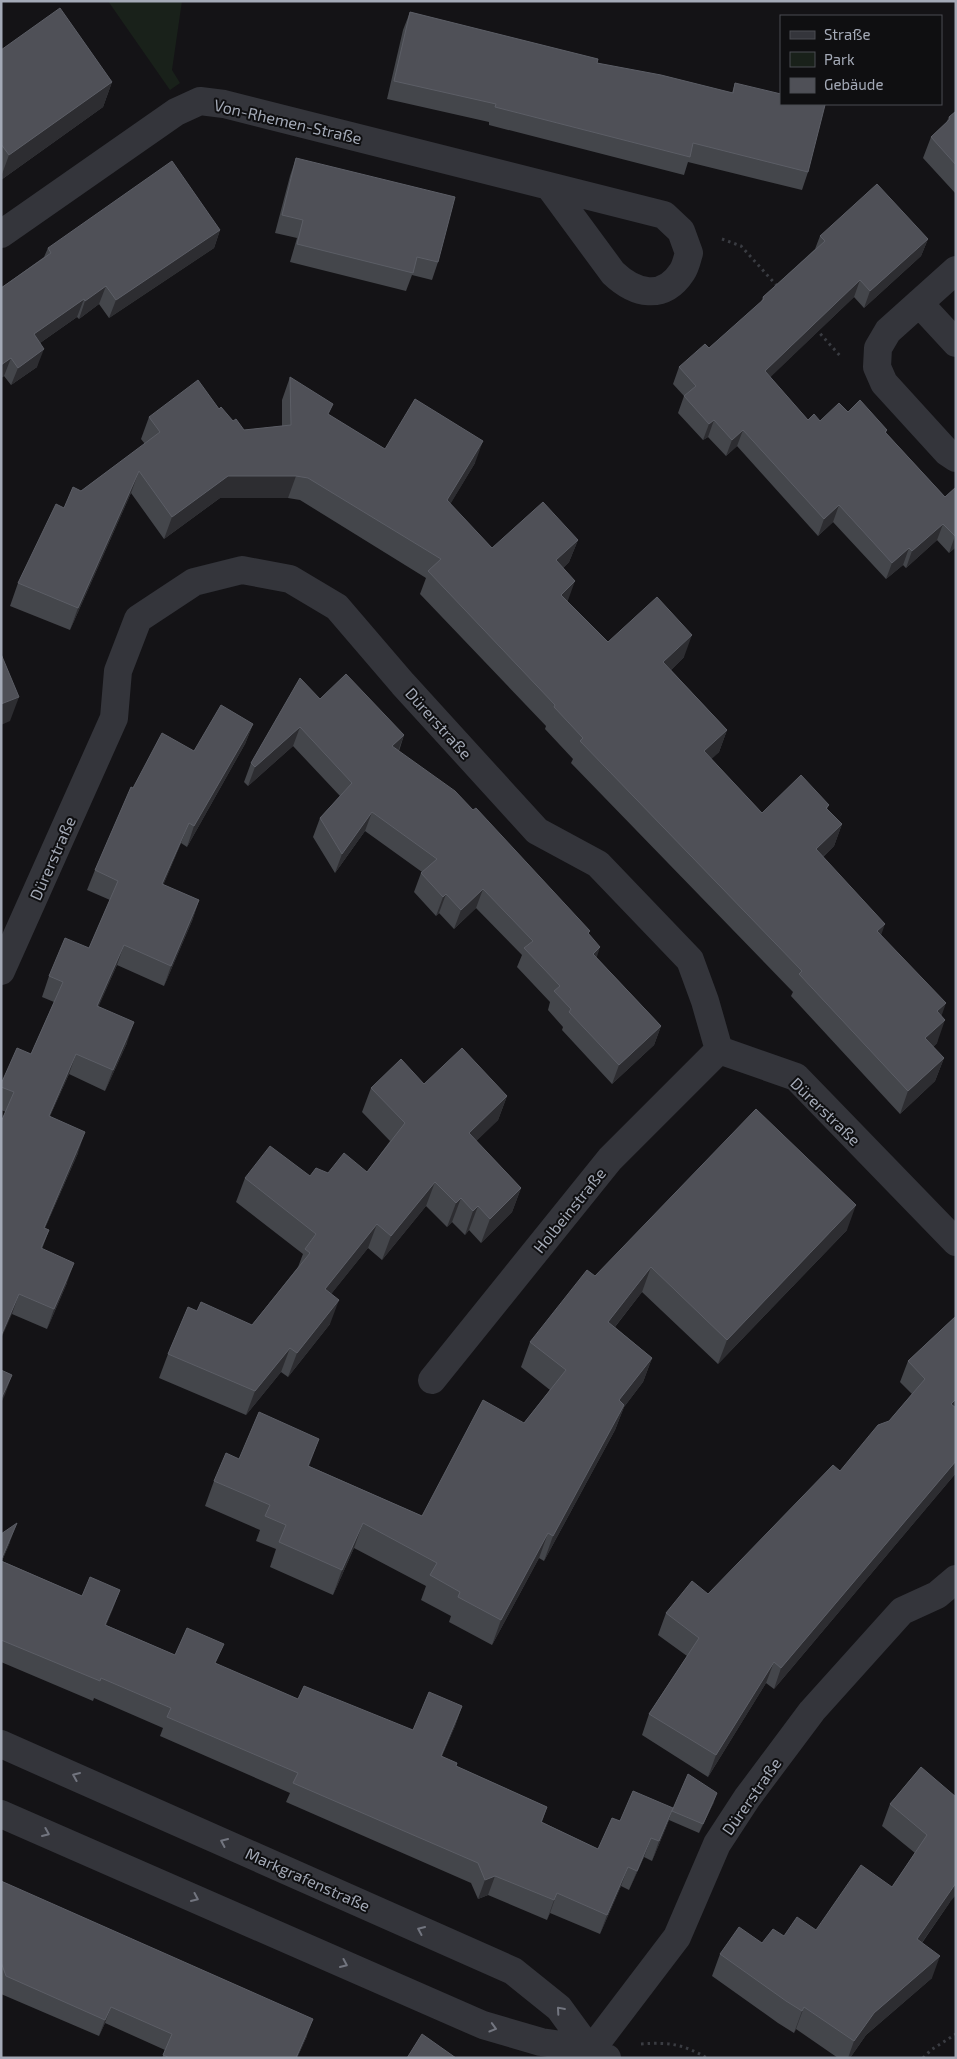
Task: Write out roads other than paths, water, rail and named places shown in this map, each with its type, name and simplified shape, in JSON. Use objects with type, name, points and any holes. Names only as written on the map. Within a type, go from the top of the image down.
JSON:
[{"type":"street","name":"Von-Rhemen-Straße","points":[[1,234],[176,112],[200,102],[224,104],[664,215],[681,231],[689,253],[682,272],[664,288],[641,292],[626,285],[614,273],[549,186]]},
{"type":"street","points":[[956,270],[888,331],[878,348],[877,367],[884,384],[948,452],[956,458]]},
{"type":"street","points":[[919,303],[956,343]]},
{"type":"street","name":"Dürerstraße","points":[[1,971],[114,718],[118,671],[138,619],[194,582],[242,570],[290,579],[337,608],[403,684],[537,831],[598,864],[690,960],[705,1001],[719,1050],[796,1077],[956,1242]]},
{"type":"street","name":"Holbeinstraße","points":[[432,1380],[610,1159],[719,1050]]},
{"type":"street","name":"Dürerstraße","points":[[594,2055],[677,1937],[717,1844],[748,1798],[812,1711],[902,1611],[937,1595],[956,1579]]},
{"type":"street","name":"Markgrafenstraße","points":[[1,1744],[513,1971],[559,2008],[594,2055]]},
{"type":"street","points":[[1,1814],[483,2025],[594,2055]]}]
